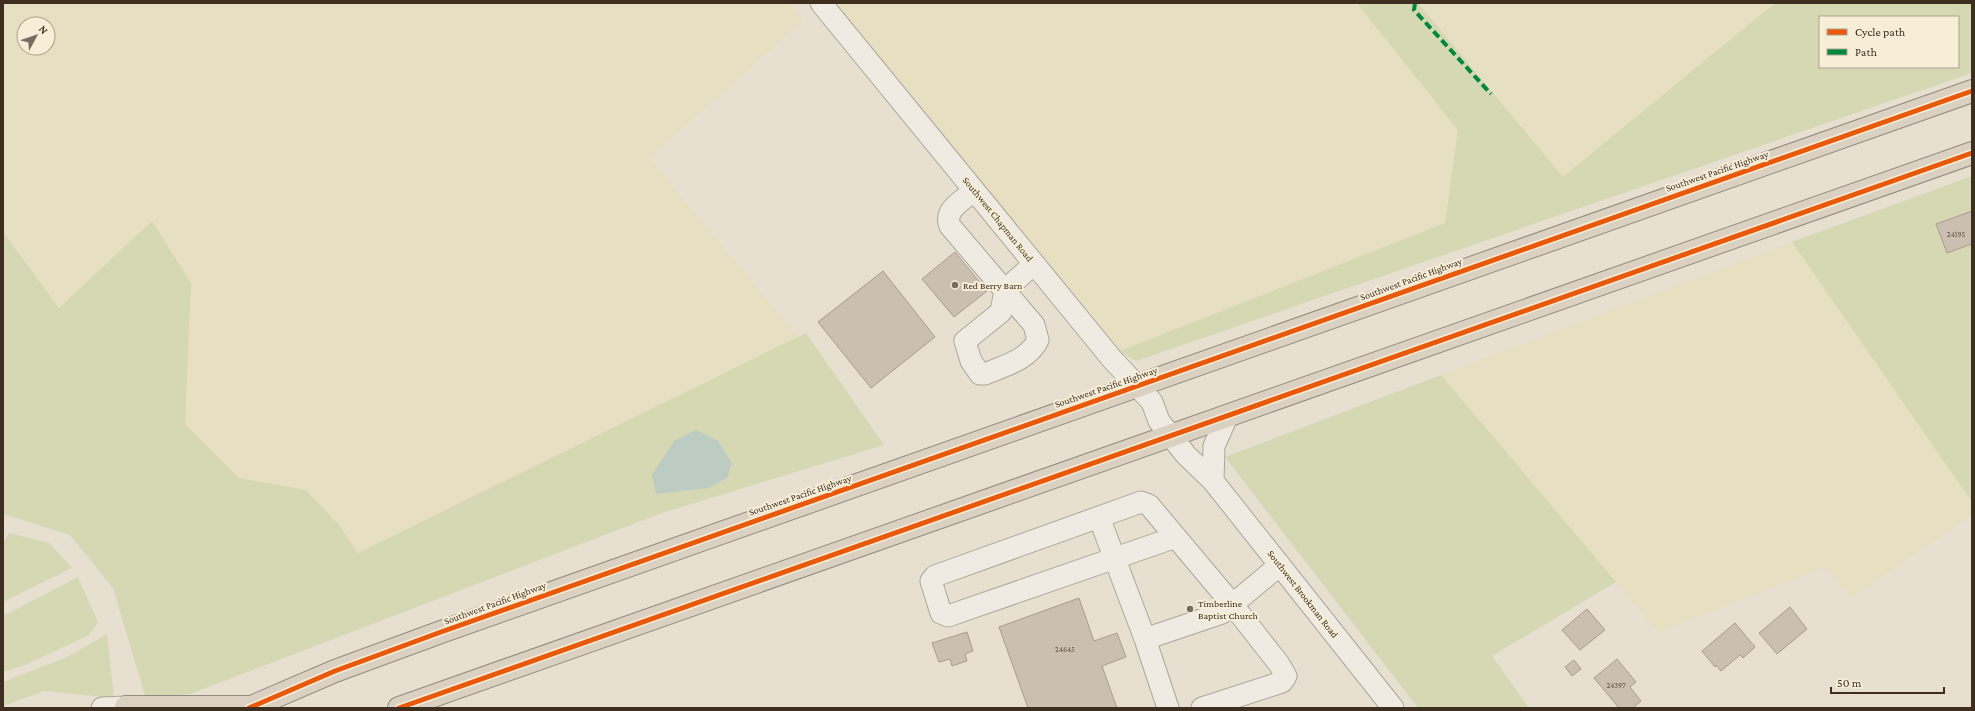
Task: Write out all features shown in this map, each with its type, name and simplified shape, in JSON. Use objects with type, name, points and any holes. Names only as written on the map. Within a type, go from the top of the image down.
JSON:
[{"type":"highway","name":"Southwest Pacific Highway","points":[[250,708],[335,671],[433,634],[1972,91]]},
{"type":"highway","points":[[399,708],[1972,153]]},
{"type":"highway","points":[[126,707],[250,708]]},
{"type":"street","name":"Southwest Chapman Road","points":[[821,3],[1112,359],[1152,402],[1159,421],[1171,436]]},
{"type":"street","points":[[974,190],[949,212],[947,219],[950,226],[1005,290],[1034,264]]},
{"type":"street","points":[[1213,481],[1214,446],[1227,417]]},
{"type":"street","name":"Southwest Brookman Road","points":[[1171,436],[1186,455],[1213,481],[1393,708]]},
{"type":"street","points":[[1176,537],[948,616],[942,613],[931,581],[935,576],[1141,502],[1149,504],[1232,604],[1279,664],[1286,676],[1282,682],[1202,708]]},
{"type":"street","points":[[1099,517],[1146,639],[1168,708]]},
{"type":"street","points":[[1146,639],[1222,613],[1280,565]]},
{"type":"street","points":[[102,708],[126,707]]},
{"type":"shaded area","points":[[3,3],[788,3],[803,21],[649,158],[799,338],[358,553],[339,525],[306,490],[239,478],[185,424],[191,283],[152,221],[59,308],[3,232]]},
{"type":"shaded area","points":[[835,3],[1357,3],[1458,130],[1445,223],[1120,351]]},
{"type":"shaded area","points":[[1418,3],[1775,3],[1563,178]]},
{"type":"shaded area","points":[[1792,242],[1972,502],[1972,515],[1851,598],[1825,567],[1658,632],[1441,375]]},
{"type":"shaded area","points":[[696,430],[718,441],[732,463],[727,478],[708,488],[656,494],[652,475],[674,441]]},
{"type":"green space","points":[[1357,3],[1418,3],[1563,177],[1775,3],[1972,3],[1972,73],[1136,361],[1120,351],[1445,223],[1458,130]]},
{"type":"green space","points":[[1972,176],[1972,502],[1792,242]]},
{"type":"green space","points":[[152,221],[191,283],[185,424],[239,478],[306,490],[339,525],[358,553],[806,333],[884,445],[662,513],[190,694],[146,699],[113,588],[70,535],[3,514],[3,232],[59,308]]},
{"type":"green space","points":[[1441,375],[1616,582],[1492,656],[1529,708],[1418,708],[1225,457]]},
{"type":"green space","points":[[9,533],[49,543],[72,568],[3,602],[3,543]]},
{"type":"green space","points":[[78,577],[98,622],[89,635],[25,665],[3,672],[3,616]]},
{"type":"green space","points":[[107,634],[114,698],[44,691],[3,706],[3,682],[67,657]]},
{"type":"building","points":[[1972,211],[1972,244],[1947,253],[1936,224]]},
{"type":"building","name":"Red Berry Barn","points":[[955,252],[987,291],[954,317],[922,279]]},
{"type":"building","points":[[883,271],[935,337],[871,388],[818,322]]},
{"type":"building","points":[[1079,598],[1094,641],[1117,633],[1126,657],[1102,666],[1117,708],[1028,708],[999,627]]},
{"type":"building","points":[[1790,607],[1807,629],[1777,654],[1759,633]]},
{"type":"building","points":[[1587,609],[1605,630],[1580,650],[1562,630]]},
{"type":"building","points":[[1735,623],[1755,647],[1743,658],[1740,655],[1721,671],[1716,665],[1715,667],[1702,651]]},
{"type":"building","points":[[967,632],[973,651],[965,654],[967,661],[952,666],[950,659],[939,662],[932,643]]},
{"type":"building","points":[[1617,659],[1636,682],[1630,687],[1641,701],[1633,708],[1619,708],[1594,678]]},
{"type":"building","points":[[1574,660],[1581,669],[1572,676],[1565,667]]},
{"type":"marked path","points":[[1415,3],[1414,10],[1491,94]]},
{"type":"cycle path","points":[[249,708],[335,671],[441,632],[1972,91]]},
{"type":"cycle path","points":[[399,708],[1972,153]]},
{"type":"place","name":"Red Berry Barn","points":[[955,285]]},
{"type":"place","name":"Timberline Baptist Church","points":[[1190,609]]}]
